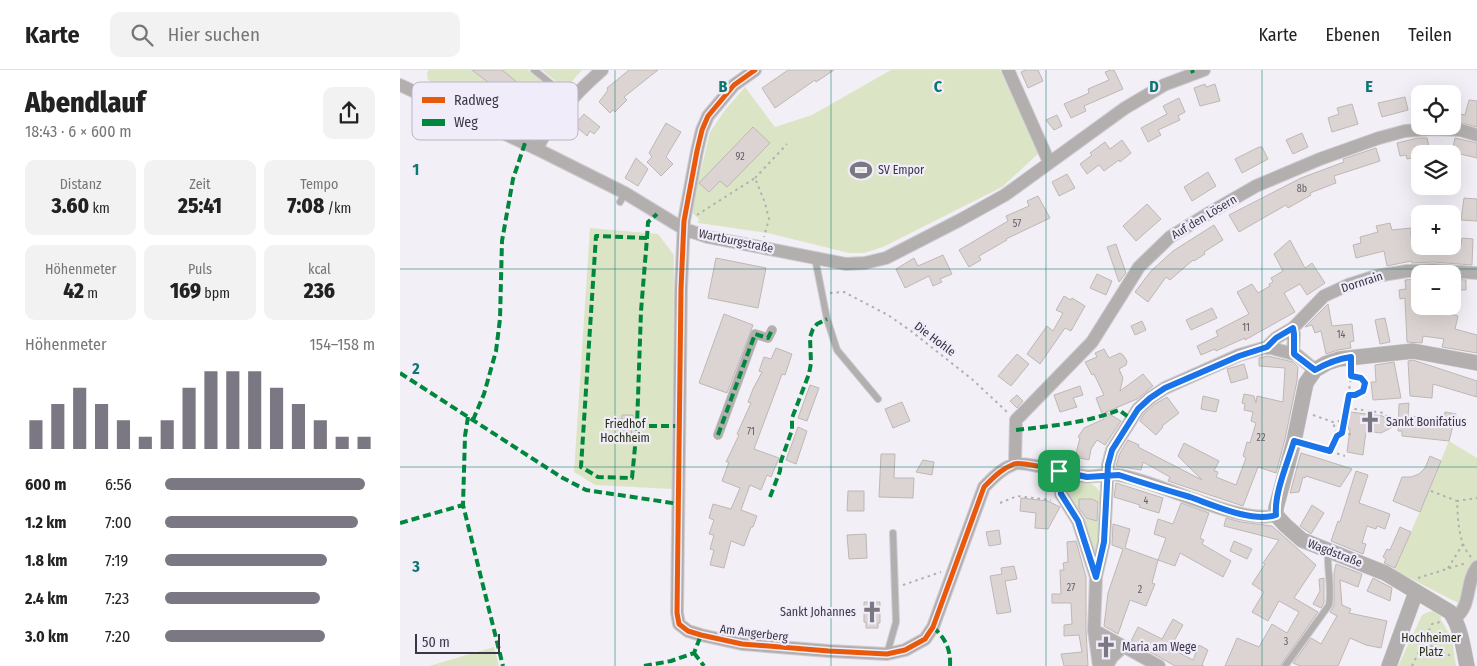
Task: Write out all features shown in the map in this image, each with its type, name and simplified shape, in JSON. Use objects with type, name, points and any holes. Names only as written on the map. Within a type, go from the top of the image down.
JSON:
[{"type":"street","points":[[578,93],[602,70]]},
{"type":"street","name":"Am Angerberg","points":[[755,70],[734,85],[708,116],[702,130],[697,151],[684,225],[681,289],[677,613],[680,624],[688,631],[742,644],[887,654],[905,650],[925,639],[933,627],[984,487],[999,472],[1016,463]]},
{"type":"street","points":[[1008,70],[1049,162]]},
{"type":"street","name":"Wartburgstraße","points":[[518,140],[622,197],[708,237],[846,264],[865,263],[886,258],[960,220],[1005,194],[1126,108],[1164,85],[1204,70]]},
{"type":"street","name":"Wartburgstraße","points":[[400,85],[412,91]]},
{"type":"street","name":"Auf den Lösern","points":[[1016,420],[1092,342],[1139,267],[1170,237],[1256,186],[1379,138],[1405,131],[1432,129],[1460,130],[1477,135]]},
{"type":"street","points":[[537,149],[542,140]]},
{"type":"street","name":"Dornrain","points":[[1107,475],[1112,450],[1138,409],[1150,398],[1165,388],[1209,368],[1267,347],[1276,338],[1293,328],[1324,296],[1365,279],[1407,270],[1477,273]]},
{"type":"street","points":[[1293,328],[1294,354]]},
{"type":"street","points":[[718,435],[755,334],[768,338],[772,330]]},
{"type":"street","points":[[1267,347],[1294,354],[1315,370]]},
{"type":"street","points":[[1016,420],[1016,463],[1087,477],[1119,475],[1228,510],[1268,517],[1276,515],[1278,495],[1294,441],[1306,383],[1315,370],[1340,358],[1414,351],[1477,363]]},
{"type":"street","points":[[1059,471],[1061,494],[1078,521],[1096,577]]},
{"type":"street","points":[[1099,666],[1094,630],[1096,577],[1104,542],[1107,475]]},
{"type":"street","name":"Wagdstraße","points":[[1276,515],[1302,540],[1385,573],[1416,592]]},
{"type":"street","points":[[1455,618],[1465,608],[1471,578],[1477,567]]},
{"type":"street","points":[[1389,666],[1416,592],[1442,606],[1455,618],[1467,665]]},
{"type":"street","points":[[1094,630],[1159,666]]},
{"type":"street","points":[[1110,662],[1123,647]]},
{"type":"lane","points":[[534,70],[549,82]]},
{"type":"lane","points":[[815,258],[826,319],[837,350],[878,399]]},
{"type":"lane","points":[[887,654],[896,622],[893,533]]},
{"type":"lane","points":[[1285,666],[1329,605],[1328,551]]},
{"type":"path","points":[[684,225],[755,178],[787,144]]},
{"type":"path","points":[[755,178],[769,219],[766,233]]},
{"type":"path","points":[[1342,433],[1348,408],[1351,357]]},
{"type":"path","points":[[1349,395],[1359,394],[1365,383],[1361,378],[1351,376]]},
{"type":"path","points":[[1348,408],[1384,413],[1389,419],[1399,421],[1398,424]]},
{"type":"path","points":[[1300,411],[1333,422],[1345,420]]},
{"type":"path","points":[[1333,422],[1337,436]]},
{"type":"path","points":[[1330,451],[1337,436],[1342,433],[1355,435]]},
{"type":"path","points":[[1294,441],[1345,456]]},
{"type":"path","points":[[1431,491],[1457,501],[1477,498]]},
{"type":"path","points":[[1000,503],[1017,496],[1052,500]]},
{"type":"path","points":[[1402,584],[1474,561],[1467,553],[1463,544],[1457,514],[1457,501]]},
{"type":"path","points":[[1447,569],[1463,544]]},
{"type":"path","points":[[894,588],[955,567]]},
{"type":"path","points":[[1412,666],[1432,624],[1455,618]]},
{"type":"path","points":[[1414,638],[1467,665]]},
{"type":"green space","points":[[429,70],[528,70],[542,82],[432,82],[428,80],[427,73]]},
{"type":"green space","points":[[542,70],[582,70],[571,82],[557,82]]},
{"type":"green space","name":"SV Empor","points":[[891,70],[1000,70],[1039,153],[1002,187],[883,247],[864,253],[849,253],[768,233],[698,223],[699,219],[691,212],[710,132],[725,110],[745,87],[775,127],[812,115]]},
{"type":"green space","name":"Friedhof Hochheim","points":[[590,228],[658,234],[674,255],[672,489],[595,485],[574,472]]},
{"type":"green space","points":[[1449,441],[1477,458],[1477,561],[1458,603],[1394,570]]},
{"type":"green space","points":[[1073,480],[1094,485],[1101,497],[1101,504],[1091,499],[1079,506],[1082,518],[1097,521],[1100,510],[1097,562],[1074,507],[1076,505],[1068,495],[1069,486]]},
{"type":"green space","name":"Hochheimer Platz","points":[[1433,611],[1442,617],[1440,618],[1452,639],[1456,666],[1398,666],[1422,615]]},
{"type":"green space","points":[[494,647],[499,666],[429,666]]},
{"type":"building","points":[[472,70],[502,70],[517,82],[488,82]]},
{"type":"building","points":[[629,70],[658,70],[624,97],[627,100],[615,112],[613,110],[610,113],[599,102],[608,90],[607,88]]},
{"type":"building","points":[[788,70],[834,70],[816,82],[815,80],[775,108],[762,88]]},
{"type":"building","points":[[1038,70],[1043,81],[1028,88],[1021,72]]},
{"type":"building","points":[[1114,70],[1123,89],[1084,106],[1086,111],[1071,118],[1064,104],[1089,93],[1088,89],[1109,80],[1105,72]]},
{"type":"building","points":[[1205,84],[1206,87],[1215,84],[1220,101],[1200,106],[1194,88]]},
{"type":"building","points":[[1405,97],[1408,110],[1382,117],[1378,103]]},
{"type":"building","points":[[1179,98],[1185,112],[1178,116],[1180,120],[1158,130],[1161,135],[1148,142],[1141,128],[1167,114],[1163,106]]},
{"type":"building","points":[[1469,100],[1477,101],[1477,127],[1461,123],[1461,114],[1465,115]]},
{"type":"building","points":[[1352,104],[1358,124],[1332,132],[1328,118],[1339,114],[1337,108]]},
{"type":"building","points":[[584,114],[600,127],[594,134],[590,131],[587,136],[578,128],[578,121]]},
{"type":"building","points":[[1057,115],[1062,126],[1054,130],[1046,120]]},
{"type":"building","points":[[666,123],[681,132],[666,157],[673,164],[661,176],[647,162],[652,157],[649,153]]},
{"type":"building","points":[[753,127],[770,143],[727,187],[720,181],[709,192],[699,183]]},
{"type":"building","points":[[1302,133],[1308,147],[1293,154],[1286,140]]},
{"type":"building","points":[[1427,138],[1429,145],[1411,145],[1411,158],[1407,159],[1406,155],[1400,156],[1397,143]]},
{"type":"building","points":[[1455,138],[1477,143],[1477,158],[1461,154],[1461,145],[1454,145]]},
{"type":"building","points":[[1122,140],[1131,153],[1104,171],[1099,165],[1087,174],[1080,164],[1092,155],[1090,153],[1105,142],[1110,149]]},
{"type":"building","points":[[1262,147],[1268,159],[1242,173],[1235,159]]},
{"type":"building","points":[[1376,148],[1380,161],[1334,176],[1336,183],[1310,193],[1311,195],[1288,208],[1286,205],[1239,232],[1229,215],[1301,178],[1344,162],[1343,159]]},
{"type":"building","points":[[636,158],[648,169],[638,186],[625,178]]},
{"type":"building","points":[[1208,172],[1216,186],[1192,201],[1184,187]]},
{"type":"building","points":[[1067,174],[1075,188],[1059,196],[1052,182]]},
{"type":"building","points":[[1038,196],[1050,218],[1006,239],[979,256],[981,260],[969,267],[959,250],[1008,221],[1006,216],[1029,206],[1027,201]]},
{"type":"building","points":[[1464,198],[1477,199],[1477,221],[1461,220]]},
{"type":"building","points":[[1147,204],[1161,219],[1136,241],[1123,226]]},
{"type":"building","points":[[1390,223],[1392,230],[1411,228],[1411,255],[1461,255],[1462,238],[1473,239],[1472,265],[1433,262],[1412,263],[1411,261],[1387,266],[1384,251],[1356,258],[1353,245],[1361,243],[1360,237],[1378,232],[1376,226]]},
{"type":"building","points":[[1214,225],[1223,240],[1204,252],[1205,254],[1193,260],[1170,280],[1166,277],[1148,302],[1135,292],[1151,271],[1173,251]]},
{"type":"building","points":[[1290,240],[1305,268],[1312,263],[1325,283],[1307,295],[1300,284],[1284,293],[1295,312],[1245,340],[1245,338],[1216,351],[1215,349],[1201,355],[1197,346],[1218,336],[1216,331],[1249,314],[1237,292],[1252,284],[1258,293],[1270,286],[1269,284],[1273,282],[1271,278],[1283,271],[1274,254]]},
{"type":"building","points":[[1116,244],[1126,273],[1119,282],[1107,247]]},
{"type":"building","points":[[943,255],[952,274],[940,279],[942,282],[933,286],[929,276],[905,288],[896,269],[914,258],[918,266]]},
{"type":"building","points":[[716,258],[766,268],[758,308],[708,298]]},
{"type":"building","points":[[1097,274],[1112,281],[1106,295],[1090,288]]},
{"type":"building","points":[[1405,280],[1411,280],[1411,315],[1458,316],[1455,329],[1477,335],[1477,353],[1442,347],[1444,339],[1423,336],[1422,343],[1407,342],[1405,298],[1400,299],[1399,290],[1406,289]]},
{"type":"building","points":[[1461,280],[1466,280],[1466,290],[1461,290]]},
{"type":"building","points":[[1064,296],[1071,300],[1072,298],[1085,306],[1071,331],[1065,328],[1040,364],[1027,354],[1047,326],[1053,331],[1063,313],[1056,310]]},
{"type":"building","points":[[1328,304],[1332,326],[1352,324],[1354,341],[1350,342],[1351,348],[1326,354],[1321,331],[1315,333],[1312,325],[1305,327]]},
{"type":"building","points":[[1212,308],[1217,318],[1191,330],[1186,320]]},
{"type":"building","points":[[724,314],[753,325],[727,393],[699,383]]},
{"type":"building","points":[[1385,318],[1390,342],[1380,344],[1375,320]]},
{"type":"building","points":[[1142,321],[1146,330],[1135,335],[1131,326]]},
{"type":"building","points":[[776,348],[792,354],[785,375],[782,374],[754,449],[779,458],[771,477],[767,475],[761,490],[750,485],[741,510],[757,516],[744,546],[731,541],[724,568],[710,565],[714,550],[710,549],[714,535],[709,534],[714,520],[709,518],[713,504],[731,509],[740,488],[722,481],[729,462],[726,462],[751,403],[748,402],[762,372],[759,371],[764,357],[771,359]]},
{"type":"building","points":[[1104,349],[1109,358],[1120,353],[1127,361],[1126,365],[1119,369],[1123,378],[1120,391],[1143,374],[1153,386],[1137,399],[1106,412],[1121,421],[1105,445],[1097,440],[1091,449],[1089,460],[1075,457],[1080,438],[1078,437],[1084,428],[1104,419],[1096,398],[1104,395],[1094,374],[1092,375],[1085,362],[1097,357],[1095,353]]},
{"type":"building","points":[[1017,354],[1029,364],[1011,386],[998,376]]},
{"type":"building","points":[[1268,356],[1293,362],[1298,367],[1297,381],[1276,473],[1258,467],[1243,506],[1168,481],[1170,477],[1143,462],[1141,470],[1116,466],[1120,453],[1128,440],[1202,480],[1178,456],[1184,443],[1219,461],[1214,471],[1218,472],[1216,477],[1236,485],[1246,458],[1243,456],[1247,442],[1250,443],[1256,423],[1251,421],[1253,412],[1244,410],[1245,404],[1242,403],[1244,394],[1254,396],[1256,403],[1257,396],[1283,402],[1285,368],[1259,366],[1259,358]]},
{"type":"building","points":[[1413,360],[1477,381],[1477,397],[1433,384],[1432,398],[1410,396],[1408,361]]},
{"type":"building","points":[[1394,362],[1401,398],[1373,400],[1371,382],[1376,382],[1375,365]]},
{"type":"building","points":[[1244,364],[1248,378],[1231,383],[1227,369]]},
{"type":"building","points":[[810,385],[819,388],[807,421],[798,418]]},
{"type":"building","points":[[1080,386],[1083,395],[1073,398],[1077,407],[1060,412],[1054,395]]},
{"type":"building","points":[[1017,395],[1023,401],[1017,408],[1010,401]]},
{"type":"building","points":[[1203,396],[1219,400],[1216,412],[1201,409]]},
{"type":"building","points":[[1167,397],[1179,413],[1162,426],[1156,435],[1140,421],[1144,414],[1155,404]]},
{"type":"building","points":[[902,402],[910,421],[893,428],[885,409]]},
{"type":"building","points":[[1409,403],[1408,416],[1444,419],[1445,412],[1456,414],[1449,441],[1402,436],[1402,431],[1398,431],[1399,404]]},
{"type":"building","name":"Sankt Bonifatius","points":[[1350,412],[1383,416],[1393,427],[1381,433],[1366,431],[1363,455],[1347,452]]},
{"type":"building","points":[[622,415],[633,415],[631,437],[621,436],[621,430],[609,429],[610,418],[622,419]]},
{"type":"building","points":[[798,427],[807,431],[796,464],[786,460]]},
{"type":"building","points":[[1301,453],[1352,469],[1340,487],[1306,476],[1305,478],[1303,477],[1299,492],[1290,493]]},
{"type":"building","points":[[881,454],[895,454],[894,478],[914,478],[913,498],[879,497]]},
{"type":"building","points":[[1430,456],[1441,461],[1420,512],[1393,501],[1402,477],[1411,477],[1419,474],[1425,468]]},
{"type":"building","points":[[923,460],[934,462],[932,475],[916,472]]},
{"type":"building","points":[[1356,471],[1368,475],[1359,503],[1390,514],[1385,529],[1377,526],[1376,529],[1367,526],[1362,543],[1366,544],[1363,554],[1331,541],[1338,521],[1340,522]]},
{"type":"building","points":[[1116,483],[1163,498],[1159,513],[1114,497]]},
{"type":"building","points":[[848,491],[864,491],[864,511],[847,511]]},
{"type":"building","points":[[1021,498],[1048,501],[1060,507],[1048,529],[1035,528],[1036,513],[1020,511]]},
{"type":"building","points":[[1079,499],[1092,499],[1098,502],[1097,521],[1086,518],[1079,508]]},
{"type":"building","points":[[1181,503],[1209,513],[1200,538],[1204,540],[1202,544],[1231,561],[1223,577],[1180,553],[1175,566],[1158,560],[1166,538],[1154,534],[1158,519],[1173,524]]},
{"type":"building","points":[[1312,505],[1324,513],[1311,534],[1300,526]]},
{"type":"building","points":[[1226,518],[1272,526],[1316,565],[1294,598],[1318,612],[1280,666],[1225,666],[1237,638],[1259,647],[1272,624],[1287,633],[1299,612],[1279,601],[1268,621],[1252,612],[1264,592],[1252,584],[1265,564],[1263,563],[1279,540],[1224,526]]},
{"type":"building","points":[[1113,524],[1130,529],[1125,548],[1158,560],[1152,583],[1155,584],[1146,606],[1130,600],[1118,634],[1104,626],[1108,593],[1123,549],[1112,545]]},
{"type":"building","points":[[1400,527],[1411,532],[1395,568],[1384,563],[1386,559],[1383,557],[1387,549],[1390,550]]},
{"type":"building","points":[[999,530],[1001,544],[989,546],[986,532]]},
{"type":"building","points":[[866,534],[867,558],[849,559],[847,535]]},
{"type":"building","points":[[1076,541],[1086,577],[1088,666],[1064,666],[1061,654],[1082,652],[1079,635],[1064,636],[1064,625],[1072,624],[1071,603],[1052,603],[1052,594],[1061,594],[1060,570],[1064,570],[1063,563],[1068,562],[1067,542]]},
{"type":"building","points":[[1234,541],[1252,549],[1247,559],[1230,551]]},
{"type":"building","points":[[1336,564],[1362,574],[1358,587],[1340,580],[1342,605],[1351,609],[1349,613],[1387,621],[1381,648],[1366,645],[1350,638],[1338,666],[1300,666],[1293,663],[1311,638],[1321,644],[1337,616],[1330,612],[1334,606],[1334,573]]},
{"type":"building","points":[[1014,566],[1017,579],[1005,581],[1011,612],[997,614],[990,576],[1002,574],[1001,568]]},
{"type":"building","points":[[1324,578],[1324,603],[1321,608],[1313,604],[1320,591],[1319,579]]},
{"type":"building","points":[[1373,578],[1392,588],[1390,601],[1367,591]]},
{"type":"building","name":"Sankt Johannes","points":[[864,602],[880,602],[880,623],[878,623],[878,628],[866,628],[866,622],[864,622]]},
{"type":"building","points":[[1173,619],[1183,625],[1170,648],[1193,660],[1199,645],[1208,650],[1202,665],[1204,666],[1175,666],[1131,641],[1138,627],[1162,639]]},
{"type":"marked path","points":[[473,420],[484,394],[496,351],[500,319],[502,241],[513,179],[525,143]]},
{"type":"marked path","points":[[647,238],[596,236],[581,467],[598,477],[632,478],[637,426],[641,311],[647,238],[648,222],[657,214]]},
{"type":"marked path","points":[[770,497],[792,430],[792,418],[809,374],[811,363],[810,337],[817,324],[827,319]]},
{"type":"marked path","points":[[718,435],[755,334],[768,338],[772,330]]},
{"type":"marked path","points":[[400,373],[561,477],[586,490],[679,504]]},
{"type":"marked path","points":[[1016,430],[1081,421],[1119,410],[1131,419]]},
{"type":"marked path","points":[[468,417],[465,436],[463,505],[503,666]]},
{"type":"marked path","points":[[637,426],[680,426]]},
{"type":"marked path","points":[[400,523],[463,505]]},
{"type":"marked path","points":[[933,627],[946,644],[950,666]]},
{"type":"marked path","points":[[644,666],[671,661],[694,653],[701,635]]},
{"type":"marked path","points":[[694,653],[704,666]]},
{"type":"cycle path","points":[[755,70],[734,85],[708,116],[702,130],[697,151],[684,221],[681,289],[677,613],[679,624],[688,631],[742,644],[887,654],[905,650],[925,639],[933,627],[984,487],[1001,471],[1014,464],[1036,466],[1081,476],[1119,475],[1136,479],[1222,509],[1261,517],[1276,515]]},
{"type":"place","name":"SV Empor","points":[[861,170]]},
{"type":"place","name":"Sankt Bonifatius","points":[[1370,422]]},
{"type":"place","name":"Sankt Johannes","points":[[872,612]]},
{"type":"place","name":"Maria am Wege","points":[[1106,647]]},
{"type":"route","points":[[1059,471],[1061,494],[1078,521],[1096,577],[1104,542],[1107,475],[1112,450],[1138,409],[1150,398],[1165,388],[1202,371],[1267,347],[1276,338],[1293,328],[1294,354],[1315,370],[1340,358],[1351,357],[1351,376],[1361,378],[1365,383],[1363,391],[1359,394],[1349,395],[1342,433],[1337,436],[1330,451],[1294,441],[1278,495],[1276,515],[1268,517],[1257,516],[1228,510],[1119,475],[1107,475],[1099,477],[1087,477],[1059,471]]}]
